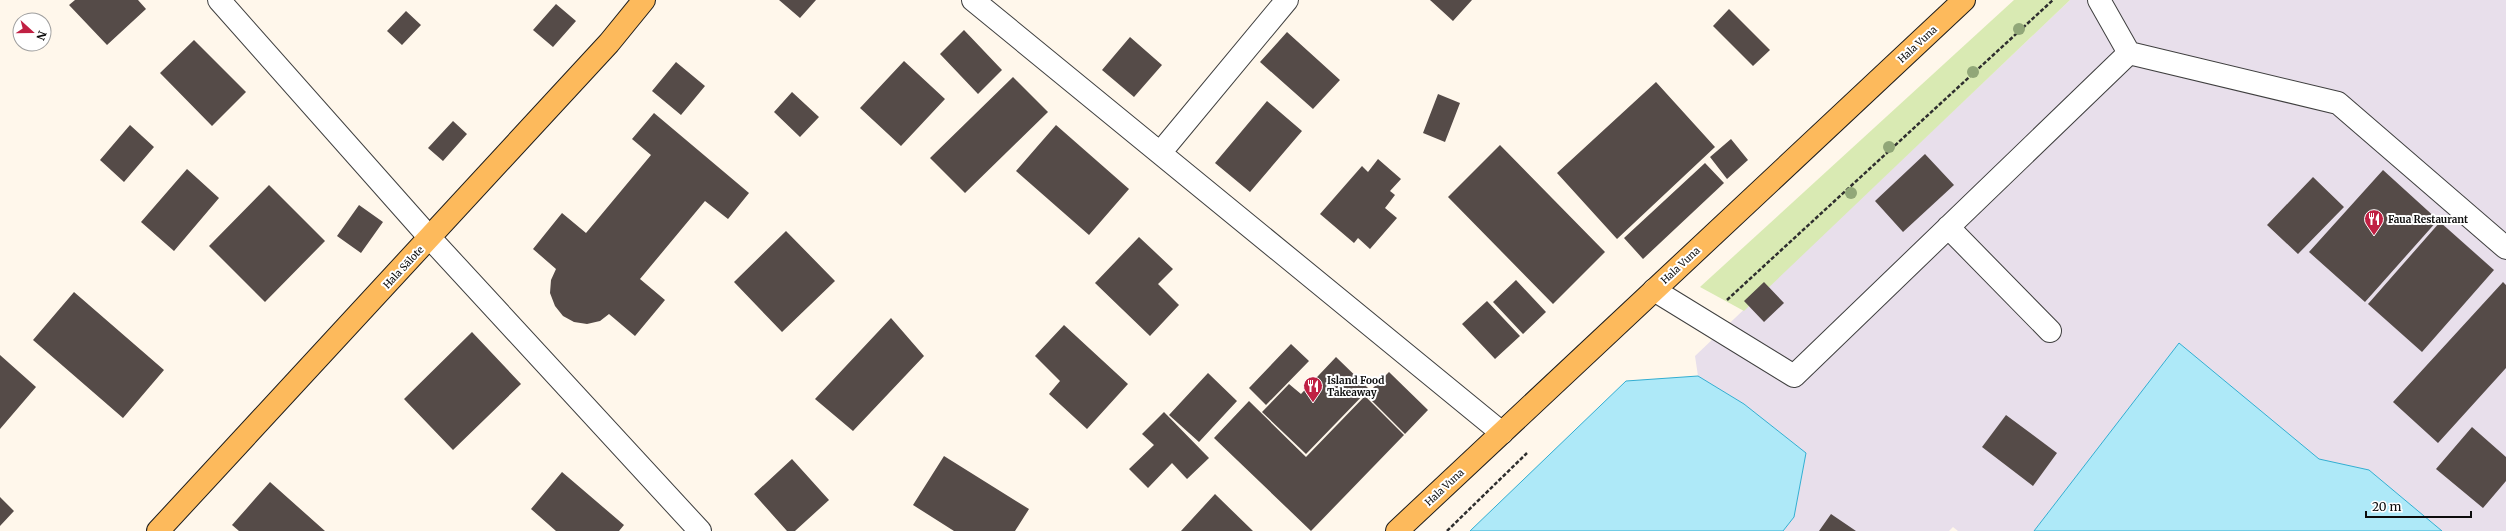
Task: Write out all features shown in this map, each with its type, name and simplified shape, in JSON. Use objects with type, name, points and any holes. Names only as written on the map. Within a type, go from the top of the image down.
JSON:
[{"type":"main road","name":"Hala Sālote","points":[[158,531],[609,43],[644,0]]},
{"type":"main road","name":"Hala Vuna","points":[[1397,531],[1964,0]]},
{"type":"street","points":[[219,0],[430,238],[700,531]]},
{"type":"street","points":[[973,0],[1502,433]]},
{"type":"street","points":[[1160,153],[1287,0]]},
{"type":"street","points":[[2099,0],[2129,52],[2338,103],[2506,248]]},
{"type":"street","points":[[1654,290],[1700,320],[1794,376],[2129,52]]},
{"type":"street","points":[[1948,227],[2050,331]]},
{"type":"path","points":[[1700,320],[1712,314],[2054,0]]},
{"type":"path","points":[[1447,531],[1532,448]]},
{"type":"shaded area","points":[[2070,0],[2506,0],[2506,531],[2442,531],[2369,470],[2319,459],[2179,344],[2034,531],[1958,531],[1953,527],[1949,531],[1783,531],[1794,517],[1806,453],[1744,404],[1698,376],[1695,356]]},
{"type":"green space","points":[[2014,0],[2070,0],[1744,311],[1700,287]]},
{"type":"water","points":[[2179,343],[2319,459],[2369,470],[2442,531],[2034,531]]},
{"type":"water","points":[[1698,376],[1744,404],[1806,453],[1794,517],[1783,531],[1470,531],[1626,381]]},
{"type":"building","points":[[75,0],[138,0],[146,9],[107,45],[69,5]]},
{"type":"building","points":[[779,0],[816,0],[800,18]]},
{"type":"building","points":[[1430,0],[1472,0],[1453,21]]},
{"type":"building","points":[[556,4],[576,21],[553,47],[533,30]]},
{"type":"building","points":[[1729,9],[1770,50],[1753,66],[1713,26]]},
{"type":"building","points":[[406,11],[421,25],[402,45],[387,31]]},
{"type":"building","points":[[964,30],[1002,70],[978,94],[940,54]]},
{"type":"building","points":[[1287,32],[1340,80],[1313,109],[1260,62]]},
{"type":"building","points":[[1130,37],[1162,65],[1134,97],[1102,70]]},
{"type":"building","points":[[194,40],[246,92],[212,126],[160,73]]},
{"type":"building","points":[[904,61],[945,99],[901,146],[860,108]]},
{"type":"building","points":[[676,62],[705,86],[681,115],[652,91]]},
{"type":"building","points":[[1013,77],[1048,112],[965,193],[930,158]]},
{"type":"building","points":[[1656,82],[1715,147],[1617,239],[1557,173]]},
{"type":"building","points":[[792,92],[819,117],[800,137],[774,112]]},
{"type":"building","points":[[1438,94],[1460,103],[1445,142],[1423,133]]},
{"type":"building","points":[[1267,101],[1302,131],[1250,192],[1215,163]]},
{"type":"building","points":[[654,113],[749,193],[728,219],[705,201],[640,279],[665,300],[635,336],[609,314],[600,321],[587,324],[574,322],[563,316],[555,306],[550,293],[551,280],[556,269],[533,249],[562,213],[586,233],[651,155],[632,139]]},
{"type":"building","points":[[453,121],[467,134],[443,161],[428,148]]},
{"type":"building","points":[[130,125],[154,147],[124,182],[100,160]]},
{"type":"building","points":[[1056,125],[1129,189],[1089,235],[1016,171]]},
{"type":"building","points":[[1731,139],[1748,160],[1727,179],[1710,157]]},
{"type":"building","points":[[1500,145],[1605,252],[1553,304],[1448,197]]},
{"type":"building","points":[[1925,154],[1954,185],[1903,232],[1875,201]]},
{"type":"building","points":[[1378,159],[1401,179],[1390,191],[1395,195],[1385,208],[1397,218],[1370,249],[1358,238],[1354,243],[1320,214],[1362,166],[1368,172]]},
{"type":"building","points":[[1705,163],[1724,183],[1643,259],[1624,238]]},
{"type":"building","points":[[187,169],[219,198],[174,251],[141,222]]},
{"type":"building","name":"Faua Restaurant","points":[[2383,170],[2438,220],[2365,302],[2309,252]]},
{"type":"building","points":[[2313,177],[2344,207],[2298,254],[2267,225]]},
{"type":"building","points":[[269,185],[325,241],[265,302],[209,246]]},
{"type":"building","points":[[359,205],[383,222],[361,253],[337,236]]},
{"type":"building","points":[[2440,222],[2494,270],[2422,352],[2368,304]]},
{"type":"building","points":[[786,231],[835,281],[782,332],[734,282]]},
{"type":"building","points":[[1139,237],[1173,269],[1158,284],[1179,305],[1150,336],[1095,283]]},
{"type":"building","points":[[1516,280],[1546,312],[1523,334],[1493,302]]},
{"type":"building","points":[[1764,282],[1784,303],[1764,322],[1744,301]]},
{"type":"building","points":[[2503,282],[2506,285],[2506,368],[2438,443],[2393,402]]},
{"type":"building","points":[[74,292],[164,370],[123,418],[33,340]]},
{"type":"building","points":[[1487,301],[1520,336],[1495,359],[1462,324]]},
{"type":"building","points":[[891,318],[924,356],[853,431],[815,399]]},
{"type":"building","points":[[1064,325],[1128,384],[1087,429],[1049,394],[1060,381],[1035,356]]},
{"type":"building","points":[[472,332],[521,384],[453,450],[404,399]]},
{"type":"building","points":[[1291,344],[1309,361],[1266,405],[1249,388]]},
{"type":"building","points":[[0,355],[36,387],[0,429]]},
{"type":"building","name":"Island Food Takeaway","points":[[1336,357],[1369,389],[1306,454],[1262,412],[1289,384],[1301,394]]},
{"type":"building","points":[[1389,372],[1428,410],[1405,434],[1366,395]]},
{"type":"building","points":[[1208,373],[1237,401],[1199,442],[1169,415]]},
{"type":"building","points":[[1365,396],[1404,435],[1311,531],[1214,438],[1249,401],[1306,457]]},
{"type":"building","points":[[1164,412],[1209,458],[1187,479],[1172,463],[1148,488],[1129,469],[1154,445],[1142,434]]},
{"type":"building","points":[[2006,415],[2057,453],[2033,486],[1982,447]]},
{"type":"building","points":[[2472,427],[2506,457],[2506,481],[2483,508],[2436,469]]},
{"type":"building","points":[[944,456],[1029,509],[1015,531],[954,531],[913,505]]},
{"type":"building","points":[[792,459],[829,500],[795,531],[787,531],[754,494]]},
{"type":"building","points":[[562,472],[624,525],[619,531],[556,531],[531,509]]},
{"type":"building","points":[[270,482],[325,531],[239,531],[232,525]]},
{"type":"building","points":[[1215,494],[1253,531],[1181,531]]},
{"type":"building","points":[[0,497],[14,511],[0,526]]},
{"type":"building","points":[[1831,514],[1856,531],[1819,531]]},
{"type":"place","name":"Faua Restaurant","points":[[2374,236]]},
{"type":"place","name":"Island Food Takeaway","points":[[1313,403]]}]
